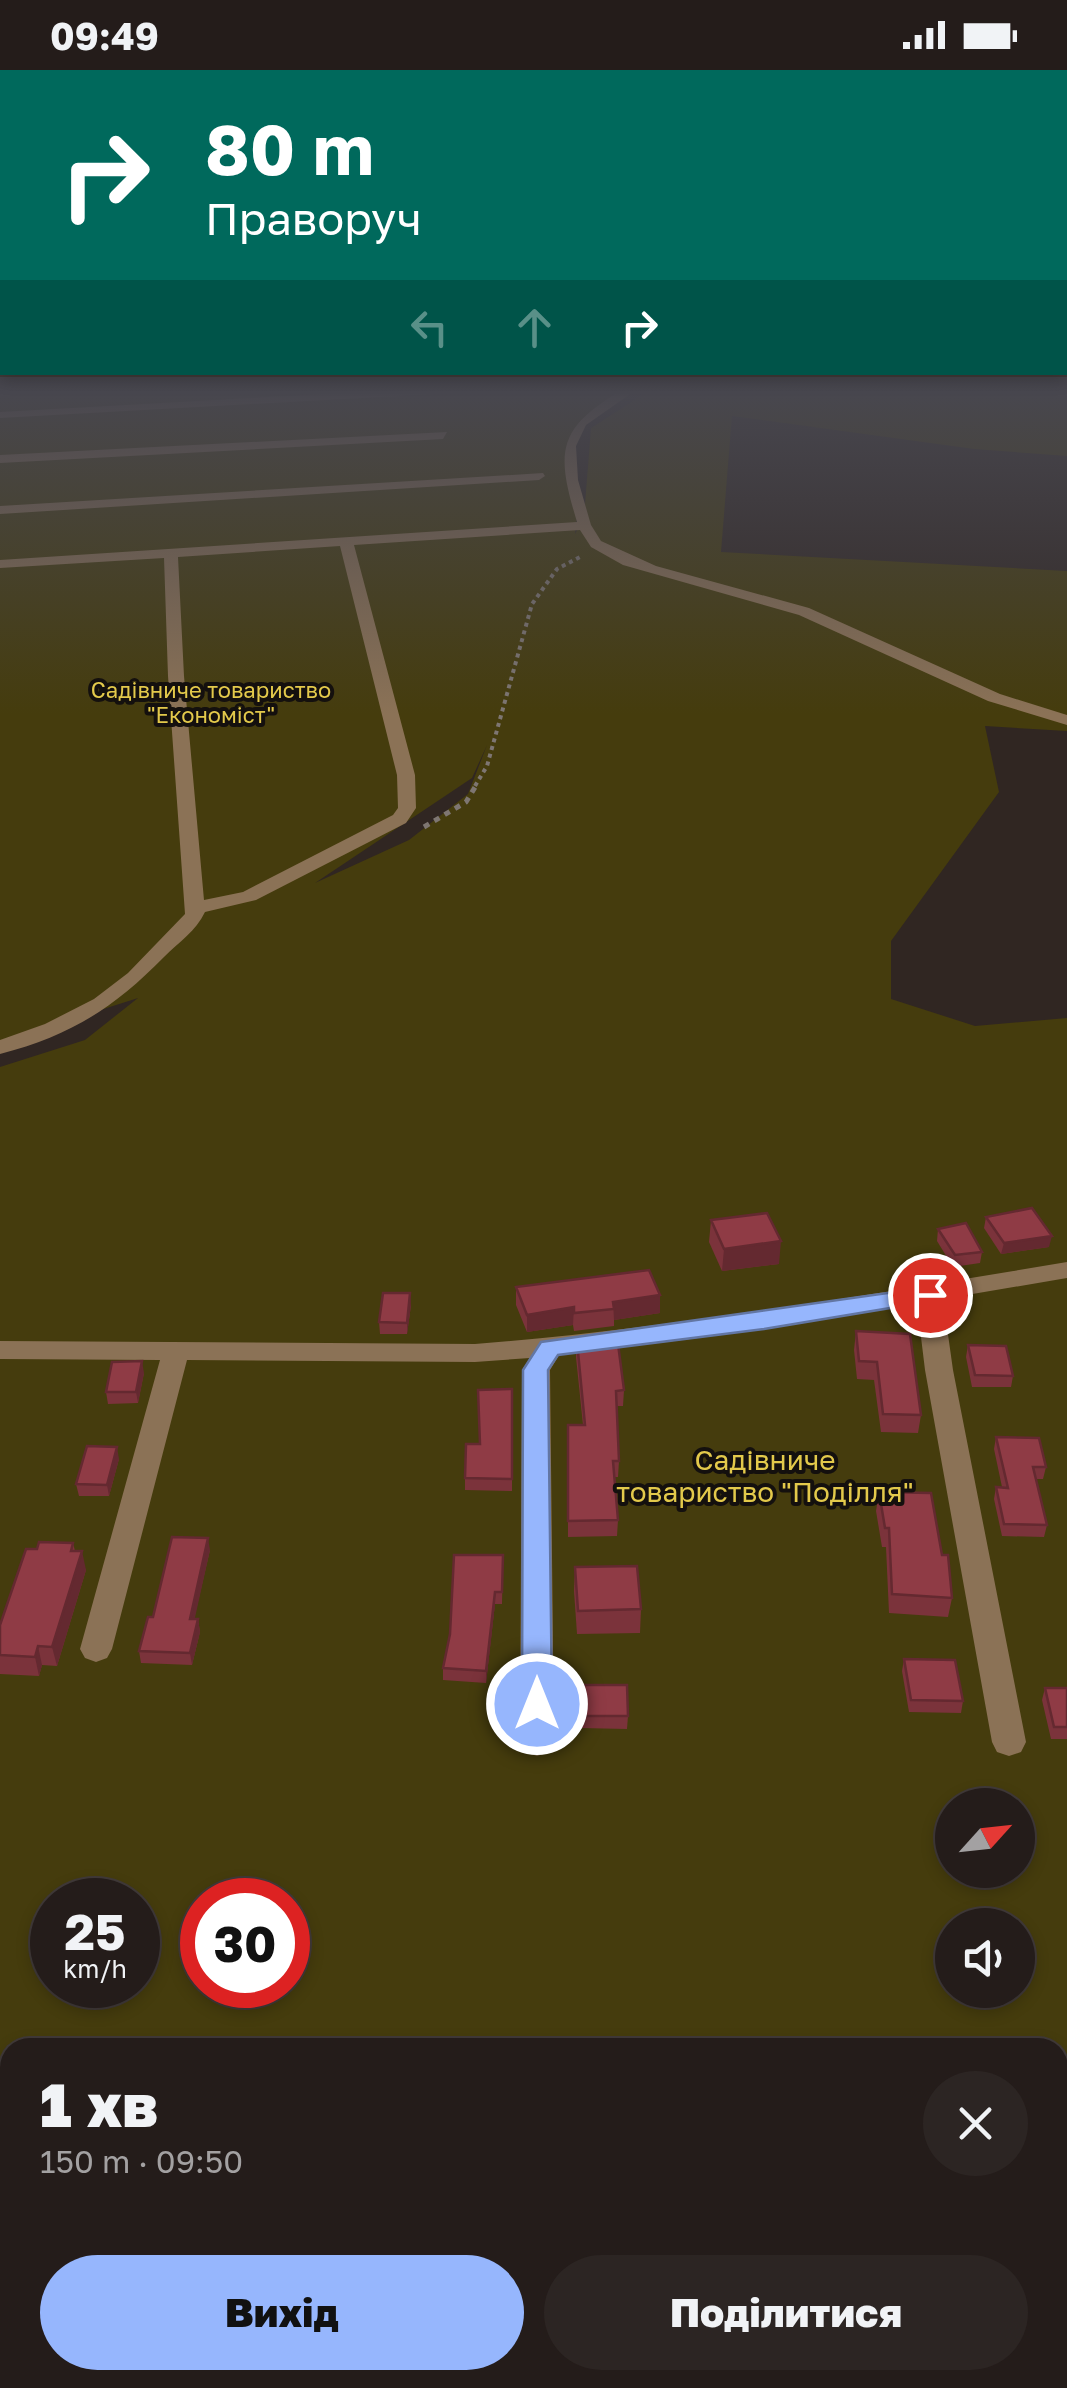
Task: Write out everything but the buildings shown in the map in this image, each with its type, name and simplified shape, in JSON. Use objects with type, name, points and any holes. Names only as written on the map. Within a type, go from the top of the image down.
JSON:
[{"type":"street","points":[[0,510],[187,498]]},
{"type":"street","points":[[576,498],[594,543],[611,554],[799,610],[986,695],[1067,720]]},
{"type":"street","points":[[0,564],[585,526]]},
{"type":"street","points":[[195,908],[249,896],[400,820],[407,808],[406,775],[346,541]]},
{"type":"street","points":[[0,1047],[68,1023],[96,1007],[132,981],[162,947],[181,935],[195,914],[176,676],[171,552]]},
{"type":"street","points":[[0,1350],[475,1353],[550,1348],[780,1319],[1067,1270]]},
{"type":"street","points":[[930,1295],[939,1370],[1009,1742]]},
{"type":"street","points":[[537,1742],[536,1370],[550,1348]]},
{"type":"street","points":[[96,1649],[176,1352]]},
{"type":"green space","points":[[0,498],[577,498],[575,534],[584,517],[585,498],[725,498],[721,552],[1067,571],[1067,731],[985,726],[999,792],[891,941],[891,999],[975,1026],[1067,1018],[1067,2038],[0,2038],[0,1067],[85,1040],[138,998],[0,1042]],"holes":[[[487,745],[468,794],[409,840],[315,883],[472,778]]]},
{"type":"route","points":[[537,1704],[536,1370],[550,1348],[930,1295]]},
{"type":"park label","name":"Садівниче товариство \"Економіст\"","points":[[211,702]]},
{"type":"park label","name":"Садівниче товариство \"Поділля\"","points":[[765,1475]]}]
